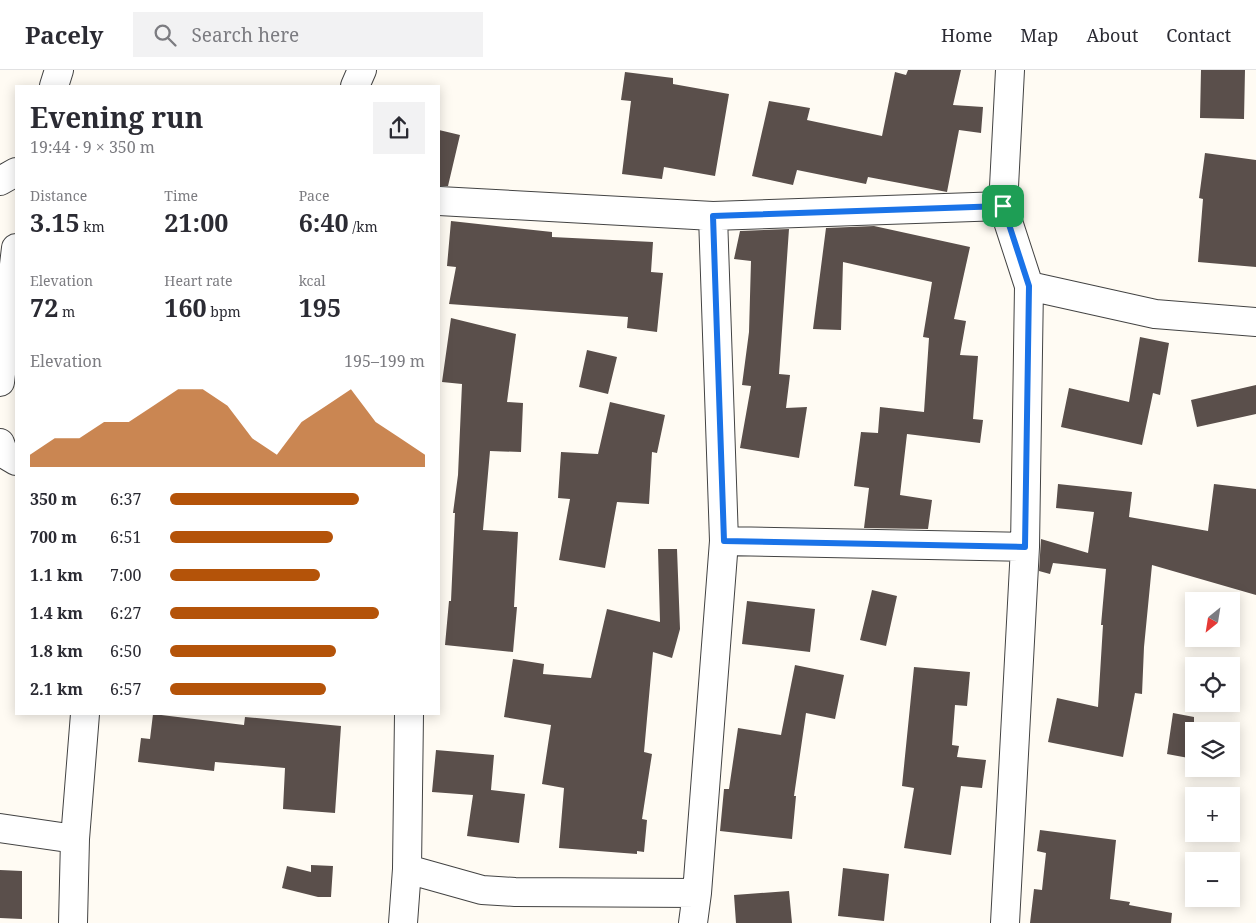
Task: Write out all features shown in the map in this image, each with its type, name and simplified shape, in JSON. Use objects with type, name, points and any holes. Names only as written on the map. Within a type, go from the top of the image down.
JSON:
[{"type":"street","points":[[54,85],[59,70]]},
{"type":"street","points":[[355,85],[362,70]]},
{"type":"street","points":[[1005,923],[1025,547],[1029,286],[1003,206],[1010,70]]},
{"type":"street","points":[[0,180],[15,172]]},
{"type":"street","points":[[440,201],[713,216],[1003,206]]},
{"type":"street","points":[[693,923],[697,893],[724,541],[713,216]]},
{"type":"street","points":[[0,382],[15,256]]},
{"type":"street","points":[[1029,286],[1155,314],[1256,322]]},
{"type":"street","points":[[0,443],[4,454],[15,460]]},
{"type":"street","points":[[724,541],[1025,547]]},
{"type":"street","points":[[73,923],[75,839],[85,715]]},
{"type":"street","points":[[403,923],[407,869],[409,715]]},
{"type":"street","points":[[0,828],[75,839]]},
{"type":"street","points":[[407,869],[482,890],[515,892],[697,893]]},
{"type":"building","points":[[908,70],[961,70],[953,105],[983,107],[981,133],[959,130],[947,192],[868,177],[866,184],[797,170],[793,185],[752,176],[769,101],[810,108],[807,120],[882,136],[895,72],[906,75]]},
{"type":"building","points":[[1201,70],[1245,70],[1244,119],[1200,118]]},
{"type":"building","points":[[625,72],[673,78],[673,84],[729,94],[715,176],[664,167],[662,179],[622,174],[631,101],[621,100]]},
{"type":"building","points":[[440,130],[460,135],[448,186],[440,186]]},
{"type":"building","points":[[1205,153],[1256,160],[1256,267],[1198,262],[1203,199],[1199,198]]},
{"type":"building","points":[[451,221],[552,232],[552,237],[653,242],[651,272],[663,273],[657,332],[627,328],[628,317],[449,304],[456,267],[447,266]]},
{"type":"building","points":[[874,226],[970,247],[954,319],[966,321],[960,355],[978,356],[973,419],[983,420],[980,443],[907,434],[900,495],[932,500],[928,529],[864,528],[869,488],[854,486],[861,432],[878,433],[880,407],[924,412],[929,338],[923,337],[932,282],[843,262],[841,330],[813,329],[826,228]]},
{"type":"building","points":[[789,229],[779,374],[790,375],[786,408],[807,407],[799,458],[740,448],[751,386],[742,385],[749,332],[751,261],[734,259],[740,231]]},
{"type":"building","points":[[451,318],[516,334],[507,402],[523,403],[521,452],[490,451],[483,530],[518,532],[514,607],[517,607],[513,652],[445,645],[449,601],[451,601],[455,513],[453,513],[458,475],[462,384],[442,382]]},
{"type":"building","points":[[1140,337],[1169,343],[1160,395],[1153,393],[1142,445],[1061,427],[1069,388],[1129,402]]},
{"type":"building","points":[[587,350],[617,357],[608,394],[579,387]]},
{"type":"building","points":[[1256,385],[1256,414],[1197,427],[1191,400]]},
{"type":"building","points":[[610,402],[665,415],[657,453],[652,452],[649,504],[617,502],[605,568],[559,560],[570,499],[558,498],[561,452],[598,454]]},
{"type":"building","points":[[1058,484],[1132,492],[1129,517],[1208,531],[1214,484],[1256,489],[1256,595],[1152,565],[1144,647],[1142,694],[1135,693],[1123,757],[1048,742],[1057,698],[1098,707],[1103,625],[1101,625],[1106,569],[1053,563],[1050,574],[1039,571],[1041,539],[1088,553],[1094,512],[1056,508]]},
{"type":"building","points":[[658,549],[677,549],[680,629],[672,658],[653,652],[644,752],[652,754],[642,819],[647,820],[644,852],[637,851],[637,854],[559,848],[564,788],[542,784],[551,725],[504,717],[513,659],[544,664],[543,674],[591,678],[607,609],[660,622]]},
{"type":"building","points":[[872,590],[897,596],[886,646],[860,640]]},
{"type":"building","points":[[747,601],[815,609],[810,652],[742,644]]},
{"type":"building","points":[[795,665],[844,675],[835,719],[806,713],[794,796],[796,796],[792,839],[720,831],[724,789],[729,789],[738,728],[781,735]]},
{"type":"building","points":[[914,667],[970,672],[967,706],[955,705],[952,745],[959,746],[957,757],[986,760],[982,788],[961,786],[951,855],[904,848],[914,788],[902,786]]},
{"type":"building","points":[[1173,713],[1194,717],[1194,722],[1185,722],[1185,757],[1167,754]]},
{"type":"building","points":[[153,715],[244,725],[245,717],[341,726],[335,813],[283,809],[285,768],[215,762],[214,771],[138,762],[141,738],[150,739]]},
{"type":"building","points":[[436,750],[494,755],[491,790],[525,794],[519,843],[467,836],[473,795],[432,792]]},
{"type":"building","points":[[1040,830],[1116,840],[1110,899],[1130,902],[1129,905],[1172,913],[1171,923],[1030,923],[1034,889],[1042,890],[1046,853],[1037,851]]},
{"type":"building","points":[[311,865],[333,866],[331,897],[318,897],[282,888],[287,866],[311,872]]},
{"type":"building","points":[[843,868],[889,874],[884,921],[838,916]]},
{"type":"building","points":[[0,870],[22,871],[22,919],[0,918]]},
{"type":"building","points":[[789,891],[792,923],[736,923],[734,895]]},
{"type":"route","points":[[1003,206],[1029,286],[1025,547],[724,541],[713,216],[1003,206]]}]
